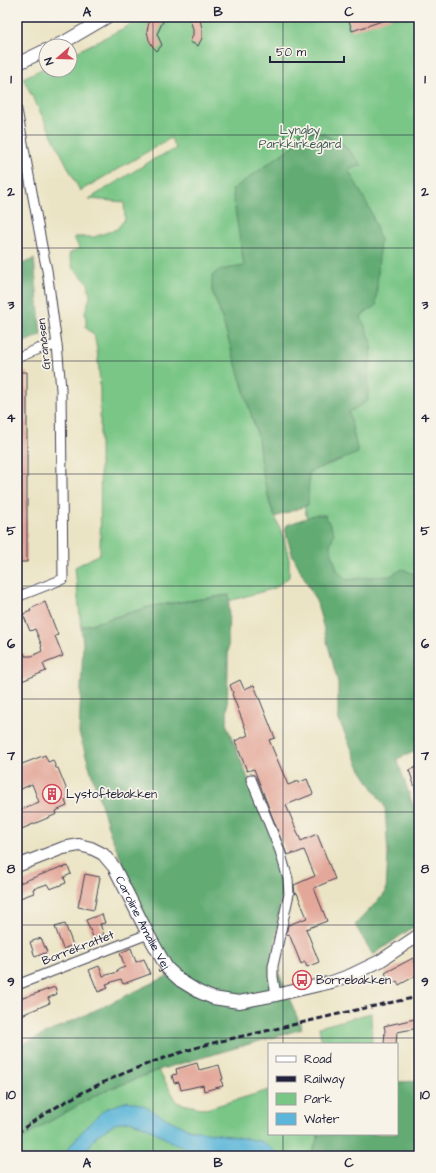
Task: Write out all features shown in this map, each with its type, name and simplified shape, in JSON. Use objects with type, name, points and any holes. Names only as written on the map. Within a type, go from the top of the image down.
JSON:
[{"type":"street","points":[[71,38],[107,17]]},
{"type":"street","points":[[17,64],[38,54]]},
{"type":"street","name":"Granåsen","points":[[17,110],[47,270],[57,345],[61,389],[63,579],[17,597]]},
{"type":"street","points":[[17,358],[38,349],[57,345]]},
{"type":"street","points":[[251,779],[280,851],[288,879],[289,894],[273,966],[276,995]]},
{"type":"street","name":"Caroline Amalie Vej","points":[[17,866],[63,848],[79,845],[91,848],[103,854],[114,867],[167,968],[181,981],[199,992],[213,998],[239,1002],[332,982],[351,975],[380,961],[419,935]]},
{"type":"street","name":"Borrekrattet","points":[[17,985],[148,934]]},
{"type":"green space","name":"Lyngby Parkkirkegård","points":[[138,17],[419,17],[419,750],[313,543],[294,464],[212,291],[221,315],[258,437],[261,466],[270,504],[284,538],[289,560],[289,577],[275,588],[229,601],[229,595],[153,606],[81,627],[75,567],[100,554],[100,382],[94,334],[86,327],[85,312],[90,297],[88,283],[73,268],[69,254],[79,248],[74,237],[94,237],[117,229],[125,219],[124,202],[89,199],[154,159],[176,149],[171,138],[80,191],[23,78],[38,71],[38,78],[78,78],[78,51],[128,26]]},
{"type":"green space","points":[[300,131],[324,134],[343,144],[362,165],[348,169],[370,209],[380,239],[376,306],[367,311],[361,317],[372,343],[368,375],[368,401],[349,412],[358,453],[309,472],[308,505],[275,517],[270,504],[261,466],[258,437],[221,315],[212,291],[212,276],[219,270],[244,266],[232,190],[294,145]]},
{"type":"green space","points":[[34,259],[41,335],[17,345],[17,266]]},
{"type":"green space","points":[[314,515],[325,515],[334,533],[330,546],[337,570],[347,580],[390,576],[402,569],[419,576],[419,750],[397,759],[419,823],[419,923],[373,955],[355,925],[386,892],[388,854],[385,807],[360,768],[338,718],[338,683],[317,603],[292,554],[285,530],[287,525]]},
{"type":"green space","points":[[229,595],[227,726],[284,869],[273,959],[302,1029],[158,1070],[98,1094],[40,1127],[17,1143],[17,1047],[170,975],[110,833],[79,733],[83,644],[81,627],[153,606]]},
{"type":"green space","points":[[371,1013],[372,1043],[322,1043],[319,1027]]},
{"type":"green space","points":[[158,1070],[178,1103],[206,1109],[268,1090],[268,1135],[319,1135],[311,1156],[17,1156],[17,1143],[40,1127],[98,1094]]},
{"type":"green space","points":[[419,1081],[419,1156],[311,1156],[319,1135],[398,1135],[398,1082]]},
{"type":"water","points":[[128,1101],[142,1105],[188,1129],[260,1141],[282,1156],[252,1156],[237,1152],[193,1150],[173,1143],[145,1126],[129,1121],[117,1123],[97,1135],[83,1156],[63,1156],[87,1126],[105,1109]]},
{"type":"building","points":[[152,17],[165,17],[157,34],[162,45],[157,51],[149,40],[147,31]]},
{"type":"building","points":[[189,17],[199,17],[200,19],[202,38],[198,46],[190,42],[193,35],[193,29]]},
{"type":"building","points":[[348,17],[391,17],[391,18],[352,31]]},
{"type":"building","points":[[18,372],[27,372],[27,562],[17,562]]},
{"type":"building","points":[[45,602],[58,635],[55,636],[63,656],[43,664],[46,671],[17,683],[17,665],[20,663],[17,656],[24,653],[25,656],[32,656],[42,651],[42,646],[35,629],[30,631],[23,614]]},
{"type":"building","points":[[240,680],[244,689],[254,685],[275,738],[269,740],[288,785],[307,779],[313,794],[286,805],[301,841],[317,834],[335,879],[314,888],[327,921],[306,929],[319,962],[307,967],[305,962],[301,964],[289,934],[286,935],[288,925],[307,918],[297,893],[295,894],[294,885],[315,876],[304,850],[287,855],[254,769],[247,771],[235,741],[248,735],[230,685]]},
{"type":"building","name":"Lystoftebakken","points":[[45,755],[48,762],[53,760],[56,768],[58,768],[70,798],[65,800],[67,806],[56,811],[57,814],[17,831],[17,811],[39,802],[32,784],[17,791],[17,766]]},
{"type":"building","points":[[419,766],[419,795],[418,796],[409,770]]},
{"type":"building","points":[[68,866],[71,874],[64,877],[66,883],[50,889],[47,884],[33,889],[34,893],[17,899],[17,884],[61,867]]},
{"type":"building","points":[[85,874],[100,877],[94,910],[78,907]]},
{"type":"building","points":[[102,914],[105,923],[100,924],[104,935],[94,939],[86,920]]},
{"type":"building","points":[[65,924],[73,945],[63,949],[55,927]]},
{"type":"building","points":[[41,938],[47,952],[35,957],[30,942]]},
{"type":"building","points":[[131,948],[136,962],[144,959],[150,974],[123,984],[121,979],[106,984],[108,988],[98,992],[89,970],[99,966],[103,976],[118,972],[117,970],[125,967],[120,953]]},
{"type":"building","points":[[413,958],[419,970],[419,974],[399,985],[397,981],[391,984],[385,973]]},
{"type":"building","points":[[55,987],[57,994],[48,998],[50,1003],[17,1017],[17,1000]]},
{"type":"building","points":[[419,1018],[419,1028],[397,1032],[396,1043],[384,1043],[384,1026]]},
{"type":"building","points":[[197,1063],[199,1070],[219,1065],[223,1079],[221,1080],[223,1086],[204,1091],[203,1085],[181,1090],[179,1082],[174,1083],[172,1075],[177,1074],[176,1069]]},
{"type":"railway","points":[[17,1133],[61,1104],[85,1091],[133,1069],[158,1060],[219,1041],[419,997]]},
{"type":"place","name":"Lystoftebakken","points":[[52,794]]},
{"type":"place","name":"Borrebakken","points":[[302,980]]}]
